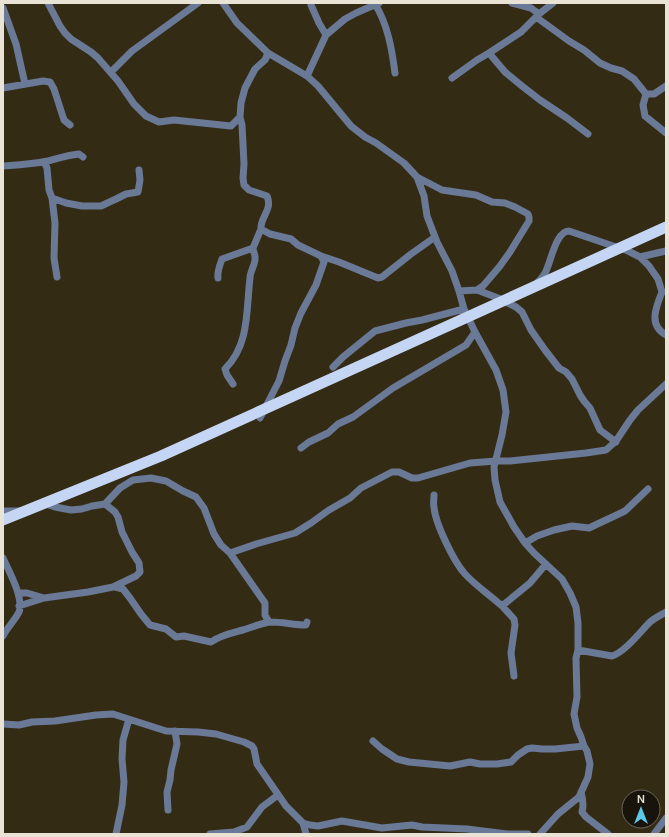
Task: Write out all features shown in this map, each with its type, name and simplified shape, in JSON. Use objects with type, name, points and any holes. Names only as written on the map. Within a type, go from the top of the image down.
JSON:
[{"type":"highway","points":[[3,520],[161,456],[666,227]]},
{"type":"street","points":[[48,3],[60,26],[71,39],[91,52],[111,72],[134,104],[152,120],[159,122],[174,120],[231,126],[240,117]]},
{"type":"street","points":[[111,72],[132,51],[198,3]]},
{"type":"street","points":[[223,3],[237,23],[268,53],[307,76],[318,86],[351,126],[404,163],[417,177],[442,190],[476,195],[492,202],[505,203],[528,214],[529,221],[507,256],[483,286],[477,290]]},
{"type":"street","points":[[512,3],[531,8],[569,41],[584,50],[600,63],[622,71],[634,78],[646,94]]},
{"type":"street","points":[[452,78],[521,32],[553,3]]},
{"type":"street","points":[[307,76],[326,35],[345,19],[377,4],[389,40],[395,73]]},
{"type":"street","points":[[311,5],[326,35]]},
{"type":"street","points":[[3,8],[16,44],[25,84]]},
{"type":"street","points":[[233,384],[224,369],[231,362],[239,349],[244,335],[250,276],[255,258],[253,248],[268,209],[269,200],[267,196],[250,190],[244,185],[242,125],[240,117],[241,103],[245,88],[255,69],[265,60],[268,53]]},
{"type":"street","points":[[489,53],[504,72],[588,134]]},
{"type":"street","points":[[3,88],[43,81],[50,82],[54,89],[64,120],[70,124]]},
{"type":"street","points":[[646,94],[654,94],[666,86]]},
{"type":"street","points":[[646,94],[642,105],[645,116],[666,133]]},
{"type":"street","points":[[3,166],[44,162],[67,155],[79,154],[83,157]]},
{"type":"street","points":[[44,162],[47,168],[55,223],[54,258],[57,277]]},
{"type":"street","points":[[52,198],[66,203],[82,206],[101,206],[126,194],[138,192],[140,180],[139,170]]},
{"type":"street","points":[[417,177],[424,196],[427,216],[435,237],[452,271],[464,309],[496,370],[503,390],[506,412],[494,467],[495,480],[500,502],[525,543],[562,579],[576,608],[578,623],[578,650],[576,658],[577,697],[574,714],[577,728],[587,751],[590,764],[588,777],[579,797],[558,814],[540,834]]},
{"type":"street","points":[[261,229],[270,234],[290,239],[298,245],[322,256],[378,278],[382,277],[435,237]]},
{"type":"street","points":[[498,298],[518,296],[526,292],[537,282],[545,273],[558,238],[566,231],[569,231],[628,251],[640,257],[649,266],[658,279],[664,293],[657,304],[655,318],[656,326],[666,335]]},
{"type":"street","points":[[218,278],[217,275],[222,259],[253,248]]},
{"type":"street","points":[[640,257],[666,251]]},
{"type":"street","points":[[260,418],[279,381],[295,328],[321,273],[324,262],[322,256]]},
{"type":"street","points":[[459,291],[477,290],[498,298],[516,307],[522,312],[531,330],[545,350],[559,368],[566,372],[572,379],[584,402],[590,408],[600,430],[616,442]]},
{"type":"street","points":[[333,367],[343,357],[375,332],[464,309]]},
{"type":"street","points":[[301,448],[309,442],[328,433],[338,424],[353,417],[394,388],[466,345],[475,332]]},
{"type":"street","points":[[230,553],[295,533],[350,498],[360,488],[392,472],[398,472],[412,478],[418,478],[470,463],[510,461],[606,450],[616,442],[638,410],[666,384]]},
{"type":"street","points":[[3,511],[24,512],[46,504],[71,510],[82,509],[105,504],[120,488],[133,480],[151,478],[166,481],[196,497],[204,508],[220,545],[230,553],[265,603],[265,615],[269,622]]},
{"type":"street","points":[[525,543],[537,536],[554,530],[572,526],[589,528],[625,511],[648,489]]},
{"type":"street","points":[[434,494],[434,508],[437,520],[452,555],[465,574],[481,590],[502,606],[514,619],[515,625],[511,654],[514,676]]},
{"type":"street","points":[[19,606],[44,598],[114,587],[136,576],[140,572],[139,563],[122,532],[115,512],[105,504]]},
{"type":"street","points":[[3,558],[18,593],[20,602],[19,612],[3,636]]},
{"type":"street","points":[[502,606],[530,583],[546,564]]},
{"type":"street","points":[[114,587],[123,589],[140,614],[150,625],[166,629],[176,637],[184,636],[211,642],[217,637],[269,622],[306,625],[307,622]]},
{"type":"street","points":[[18,593],[27,593],[44,598]]},
{"type":"street","points":[[578,650],[612,656],[617,654],[639,635],[651,621],[666,612]]},
{"type":"street","points":[[3,724],[19,725],[32,722],[55,721],[113,714],[166,731],[216,734],[239,740],[252,746],[257,764],[286,806],[303,822],[310,825],[318,826],[342,821],[382,828],[412,825],[435,831],[467,829],[507,834],[528,834]]},
{"type":"street","points":[[116,834],[122,805],[124,782],[122,759],[123,740],[129,719]]},
{"type":"street","points":[[168,810],[167,792],[177,744],[175,731]]},
{"type":"street","points":[[373,741],[397,759],[409,762],[450,766],[470,762],[480,764],[497,764],[511,762],[527,749],[532,748],[555,749],[584,746]]},
{"type":"street","points":[[581,792],[584,807],[582,812],[608,834]]},
{"type":"street","points":[[210,834],[234,832],[247,827],[262,807],[278,795]]},
{"type":"street","points":[[654,834],[666,818]]},
{"type":"street","points":[[303,822],[306,834]]}]
